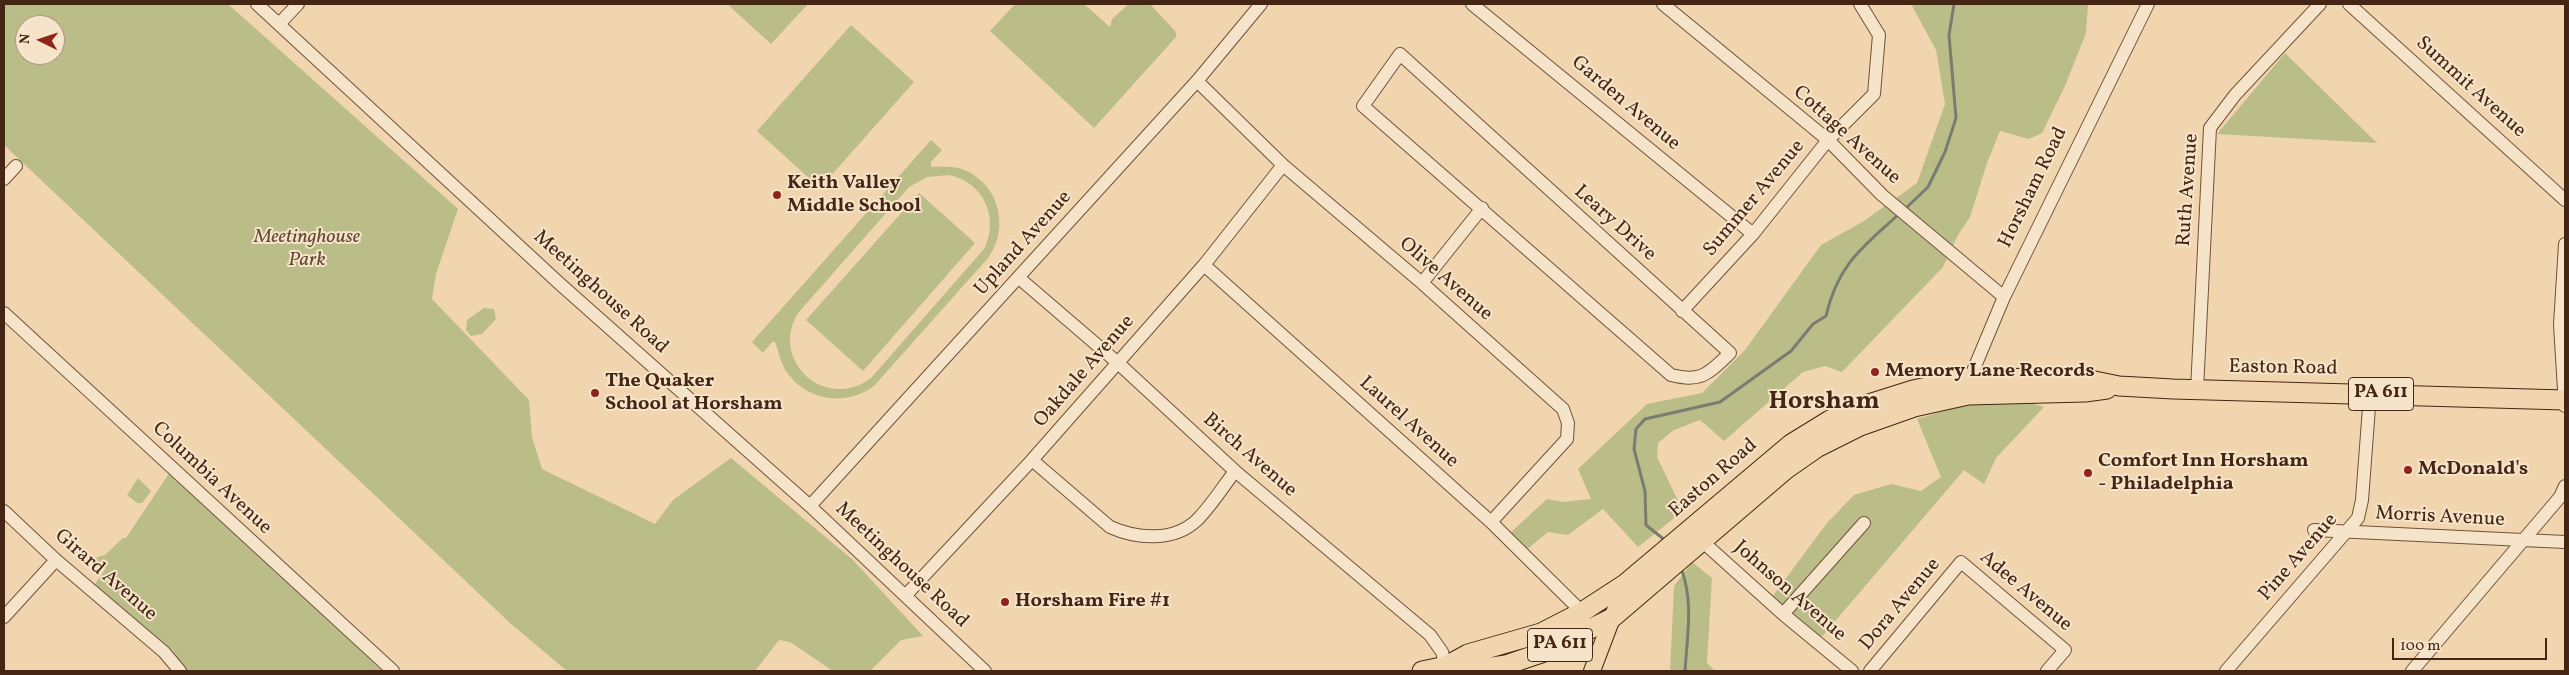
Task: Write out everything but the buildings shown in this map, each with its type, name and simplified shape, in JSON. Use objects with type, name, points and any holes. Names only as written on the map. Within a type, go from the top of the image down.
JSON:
[{"type":"highway","name":"Easton Road","points":[[1446,666],[1472,670],[1506,665],[1544,652],[1612,618],[1660,567],[1696,535],[1774,456],[1830,420],[1881,399],[1968,387],[2086,379],[2119,386],[2197,390],[2370,394],[2565,403]]},
{"type":"highway","name":"Easton Road","points":[[1422,671],[1446,666],[1468,654],[1541,633],[1582,612],[1625,584],[1660,567]]},
{"type":"main road","points":[[1592,671],[1625,584]]},
{"type":"street","name":"Meetinghouse Road","points":[[257,4],[560,284],[810,506],[985,671]]},
{"type":"street","points":[[279,24],[298,4]]},
{"type":"street","name":"Upland Avenue","points":[[810,506],[1197,81],[1261,4]]},
{"type":"street","name":"Garden Avenue","points":[[1472,4],[1753,234]]},
{"type":"street","name":"Cottage Avenue","points":[[1663,4],[1828,140],[1882,195],[2004,297]]},
{"type":"street","name":"Summer Avenue","points":[[1682,312],[1753,234],[1828,140],[1874,94],[1878,35],[1860,4]]},
{"type":"street","name":"Horsham Road","points":[[1968,387],[2004,297],[2148,4]]},
{"type":"street","name":"Ruth Avenue","points":[[2197,390],[2210,128],[2235,95],[2320,4]]},
{"type":"street","name":"Summit Avenue","points":[[2349,4],[2565,200]]},
{"type":"street","name":"Leary Drive","points":[[1400,54],[1682,312],[1730,353],[1707,375],[1689,380],[1672,375],[1363,106],[1400,54]]},
{"type":"street","name":"Olive Avenue","points":[[1197,81],[1283,165],[1422,284],[1562,409],[1568,423],[1567,439],[1491,522]]},
{"type":"street","name":"Oakdale Avenue","points":[[906,595],[1032,460],[1204,265],[1283,165]]},
{"type":"street","points":[[4,179],[16,166]]},
{"type":"street","points":[[1422,284],[1482,208]]},
{"type":"street","points":[[2565,244],[2560,325],[2565,403]]},
{"type":"street","name":"Laurel Avenue","points":[[1204,265],[1491,522],[1582,612]]},
{"type":"street","name":"Birch Avenue","points":[[1019,278],[1118,363],[1235,471],[1430,635],[1442,652],[1446,666]]},
{"type":"street","name":"Columbia Avenue","points":[[4,313],[393,671]]},
{"type":"street","name":"Pine Avenue","points":[[2226,671],[2358,518],[2362,500],[2370,394]]},
{"type":"street","points":[[1032,460],[1110,527],[1126,534],[1144,536],[1179,532],[1197,520],[1235,471]]},
{"type":"street","points":[[2412,671],[2560,497],[2565,486]]},
{"type":"street","name":"Girard Avenue","points":[[4,510],[56,560],[164,652],[180,671]]},
{"type":"street","points":[[1783,614],[1864,523]]},
{"type":"street","name":"Morris Avenue","points":[[2314,530],[2565,542]]},
{"type":"street","name":"Johnson Avenue","points":[[1696,535],[1783,614],[1852,671]]},
{"type":"street","points":[[4,617],[56,560]]},
{"type":"street","name":"Adee Avenue","points":[[1961,562],[2065,650],[2047,671]]},
{"type":"street","name":"Dora Avenue","points":[[1870,671],[1961,562]]},
{"type":"green space","name":"Meetinghouse Park","points":[[4,4],[228,4],[458,209],[436,274],[432,299],[529,400],[532,437],[542,469],[655,524],[673,500],[731,458],[853,560],[923,636],[901,640],[870,671],[833,671],[790,642],[779,640],[755,671],[567,671],[510,623],[4,145]]},
{"type":"green space","points":[[727,4],[808,4],[771,44]]},
{"type":"green space","points":[[1015,4],[1084,4],[1110,27],[1112,19],[1129,4],[1150,4],[1176,32],[1176,37],[1094,128],[990,31]]},
{"type":"green space","points":[[1911,4],[2088,4],[2086,33],[2065,86],[2042,133],[2029,139],[2000,131],[1987,163],[1970,217],[1958,235],[1943,267],[1842,372],[1825,366],[1803,372],[1724,441],[1700,420],[1674,430],[1658,443],[1657,457],[1683,511],[1638,547],[1603,509],[1568,535],[1548,532],[1525,551],[1509,534],[1547,499],[1563,502],[1591,499],[1578,469],[1647,404],[1702,393],[1745,350],[1821,245],[1864,221],[1917,183],[1945,104],[1936,50]]},
{"type":"green space","points":[[851,25],[914,82],[820,188],[757,131]]},
{"type":"green space","points":[[2285,53],[2377,143],[2217,134]]},
{"type":"green space","points":[[931,140],[942,150],[931,162],[931,167],[962,169],[974,175],[992,195],[997,207],[999,233],[995,246],[988,258],[874,386],[863,393],[851,397],[827,398],[804,389],[786,371],[775,342],[772,342],[763,353],[752,342]],"holes":[[[949,175],[961,179],[979,193],[989,213],[990,225],[984,249],[871,378],[854,387],[837,389],[820,385],[807,376],[796,364],[791,348],[791,331],[798,313],[909,187],[927,177]]]},
{"type":"green space","points":[[919,193],[975,243],[863,371],[806,320]]},
{"type":"green space","points":[[484,308],[494,309],[496,319],[482,334],[471,336],[466,330],[467,320]]},
{"type":"green space","points":[[2016,398],[2044,407],[1996,458],[1984,484],[1964,470],[1820,639],[1772,597],[1827,523],[1854,495],[1891,484],[1921,491],[1941,477],[1917,419],[1973,402]]},
{"type":"green space","points":[[172,469],[382,671],[183,671],[173,651],[91,590],[106,568],[94,563],[95,558],[105,555],[123,538],[126,538]]},
{"type":"green space","points":[[138,478],[151,491],[142,503],[137,503],[127,495]]},
{"type":"green space","points":[[1692,562],[1712,578],[1707,663],[1715,671],[1670,671],[1674,586]]},
{"type":"waterway","points":[[1904,210],[1928,187],[1945,152],[1956,118],[1949,35],[1954,4]]},
{"type":"waterway","points":[[1666,541],[1646,525],[1645,491],[1634,449],[1636,429],[1645,419],[1720,402],[1791,351],[1813,324],[1826,316],[1837,283],[1853,258],[1899,214]]},
{"type":"waterway","points":[[1681,568],[1689,607],[1685,671]]},
{"type":"place","name":"Keith Valley Middle School","points":[[777,195]]},
{"type":"place","name":"Memory Lane Records","points":[[1875,372]]},
{"type":"place","name":"The Quaker School at Horsham","points":[[595,393]]},
{"type":"place","name":"McDonald's","points":[[2408,470]]},
{"type":"place","name":"Comfort Inn Horsham - Philadelphia","points":[[2088,473]]},
{"type":"place","name":"Horsham Fire #1","points":[[1005,602]]},
{"type":"district","name":"Horsham","points":[[1824,403]]}]
